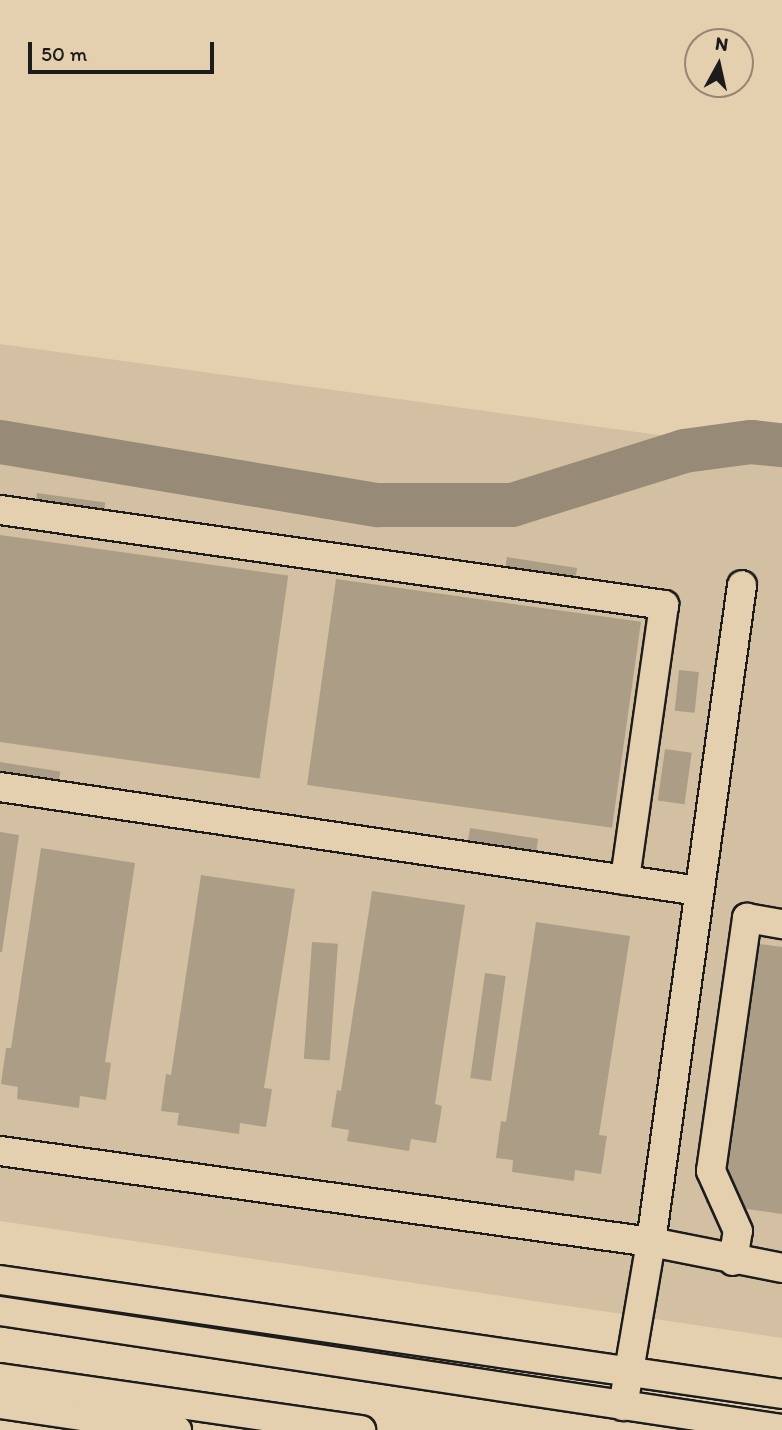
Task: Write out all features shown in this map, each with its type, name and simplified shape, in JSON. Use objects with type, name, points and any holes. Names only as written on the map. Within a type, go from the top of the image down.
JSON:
[{"type":"street","points":[[0,510],[664,605],[625,880]]},
{"type":"street","points":[[623,1406],[651,1242],[742,585]]},
{"type":"street","points":[[0,787],[699,891]]},
{"type":"street","points":[[733,1261],[738,1231],[711,1171],[747,918],[782,924]]},
{"type":"street","points":[[0,1151],[651,1242],[733,1261],[782,1268]]},
{"type":"street","points":[[0,1280],[782,1394]]},
{"type":"street","points":[[0,1311],[782,1429]]},
{"type":"street","points":[[0,1378],[361,1430]]},
{"type":"street","points":[[0,1404],[177,1430]]},
{"type":"shaded area","points":[[0,344],[782,452],[782,1338],[0,1221]]},
{"type":"building","points":[[37,493],[105,503],[104,515],[35,506]]},
{"type":"building","points":[[0,535],[288,575],[260,779],[0,742]]},
{"type":"building","points":[[507,557],[577,568],[575,583],[505,572]]},
{"type":"building","points":[[336,579],[641,622],[612,828],[307,785]]},
{"type":"building","points":[[679,670],[699,672],[695,713],[675,711]]},
{"type":"building","points":[[665,749],[692,753],[685,804],[658,800]]},
{"type":"building","points":[[0,762],[60,772],[58,785],[0,776]]},
{"type":"building","points":[[470,828],[538,839],[536,853],[468,842]]},
{"type":"building","points":[[0,832],[19,835],[2,952],[0,952]]},
{"type":"building","points":[[41,848],[135,863],[105,1062],[111,1063],[106,1100],[80,1096],[79,1108],[17,1099],[18,1087],[1,1084],[6,1048],[11,1048]]},
{"type":"building","points":[[201,875],[295,889],[264,1088],[272,1089],[266,1127],[240,1123],[239,1134],[177,1125],[179,1113],[161,1111],[166,1074],[171,1075]]},
{"type":"building","points":[[372,891],[465,905],[435,1104],[442,1106],[436,1143],[411,1139],[409,1151],[347,1141],[349,1130],[331,1127],[337,1090],[341,1091]]},
{"type":"building","points":[[536,922],[630,936],[599,1135],[607,1136],[601,1174],[575,1170],[574,1181],[512,1172],[513,1160],[496,1158],[501,1121],[506,1122]]},
{"type":"building","points":[[312,942],[338,944],[330,1061],[304,1059]]},
{"type":"building","points":[[744,942],[782,947],[782,1214],[706,1203]]},
{"type":"building","points":[[485,973],[506,976],[491,1081],[470,1078]]},
{"type":"waterway","points":[[0,442],[378,505],[512,505],[684,451],[751,442],[782,445]]}]
